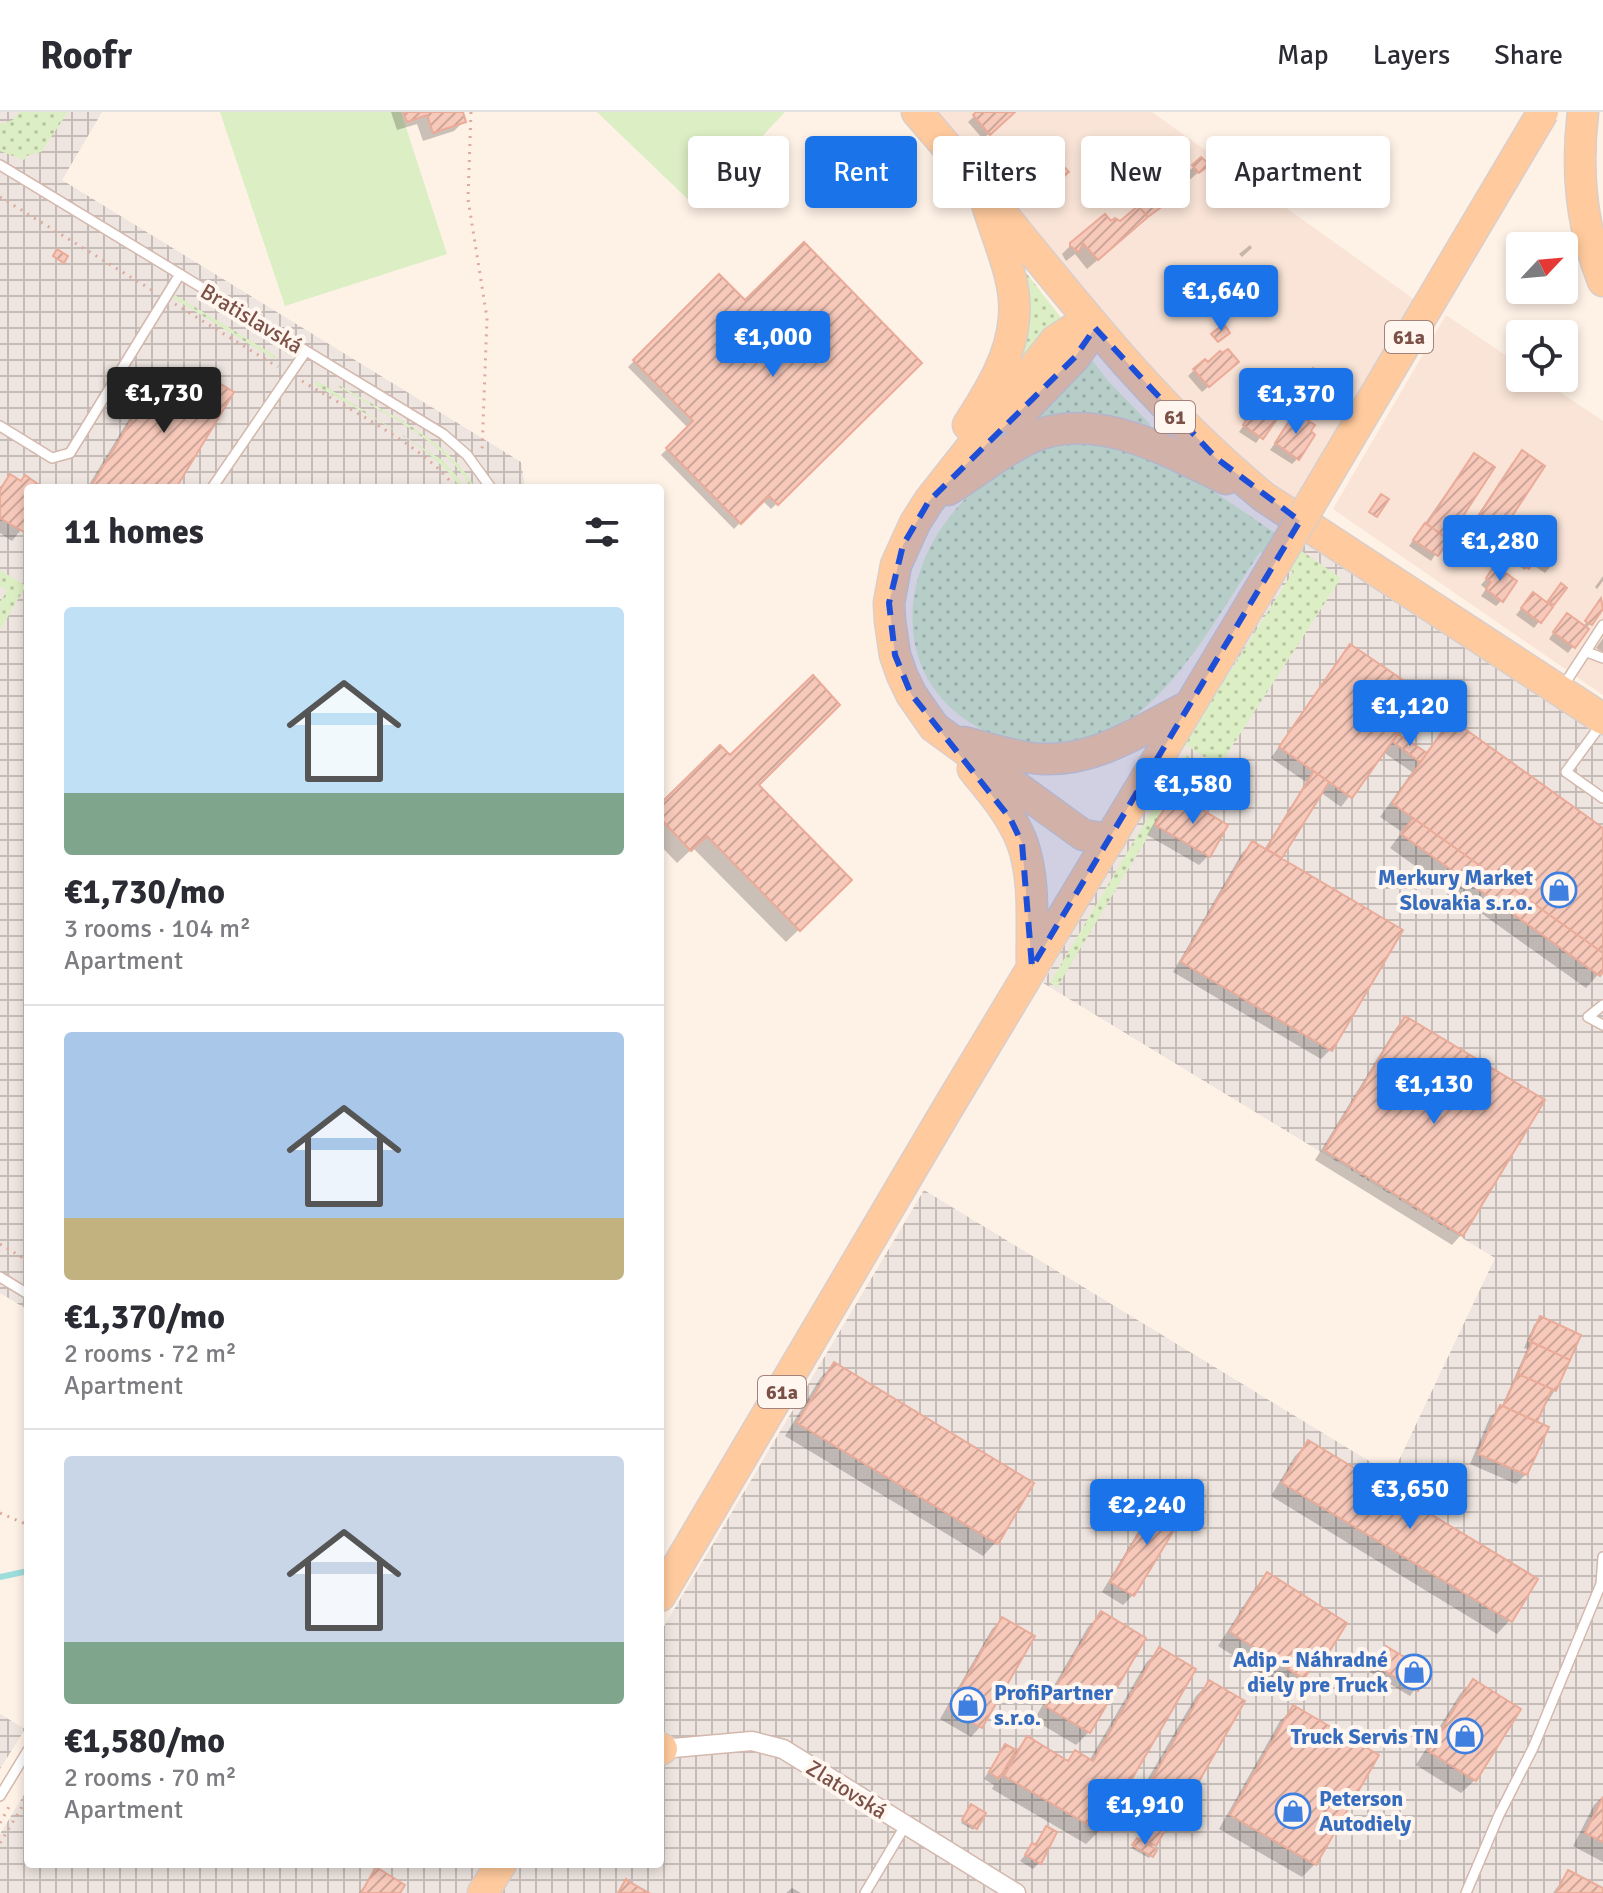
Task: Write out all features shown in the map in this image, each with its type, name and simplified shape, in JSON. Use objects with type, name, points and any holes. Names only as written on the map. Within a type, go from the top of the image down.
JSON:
[{"type":"main road","name":"61","points":[[917,112],[937,136]]},
{"type":"main road","name":"61a","points":[[664,1589],[1543,112]]},
{"type":"main road","points":[[1583,112],[1579,145],[1580,194],[1589,238],[1603,281]]},
{"type":"main road","points":[[989,208],[1010,280],[1015,316],[1009,346],[999,372],[953,448],[929,501],[903,545],[889,603],[890,621],[895,655],[911,694],[934,727],[995,795],[1022,843],[1031,895],[1032,967]]},
{"type":"main road","name":"61","points":[[998,208],[1129,370],[1216,458],[1264,497],[1603,721]]},
{"type":"main road","points":[[929,501],[1055,341],[1073,329],[1095,328]]},
{"type":"main road","points":[[929,501],[1028,439],[1092,428],[1149,442],[1264,497]]},
{"type":"main road","points":[[946,737],[1032,758],[1078,757],[1117,744],[1187,707]]},
{"type":"main road","points":[[946,737],[1095,815],[1110,839]]},
{"type":"street","name":"Zlatovská","points":[[664,1749],[731,1742],[768,1743],[783,1749],[1016,1893]]},
{"type":"lane","name":"Bratislavská","points":[[0,165],[443,434],[467,455],[489,484]]},
{"type":"lane","points":[[0,426],[52,458],[70,453],[180,274]]},
{"type":"lane","points":[[215,484],[306,351]]},
{"type":"lane","points":[[1560,691],[1603,625]]},
{"type":"lane","points":[[1587,652],[1603,658]]},
{"type":"lane","points":[[1603,721],[1566,772],[1603,798]]},
{"type":"lane","points":[[1603,1005],[1588,1017],[1603,1025]]},
{"type":"lane","points":[[0,1277],[24,1292]]},
{"type":"lane","points":[[1466,1893],[1499,1815],[1533,1748],[1601,1584],[1603,1557]]},
{"type":"lane","points":[[0,1796],[24,1757]]},
{"type":"lane","points":[[865,1893],[905,1826]]},
{"type":"path","points":[[471,112],[468,199],[487,318],[482,472]]},
{"type":"path","points":[[0,197],[419,453],[442,470],[452,484]]},
{"type":"path","points":[[0,1244],[24,1259]]},
{"type":"path","points":[[0,1513],[24,1523]]},
{"type":"path","points":[[0,1843],[24,1804]]},
{"type":"highlighted area","points":[[1095,328],[1216,458],[1300,521],[1032,967],[1022,843],[1010,818],[911,694],[895,655],[889,603],[903,545],[929,501],[1075,357]]},
{"type":"shaded area","points":[[0,112],[102,112],[62,180],[521,462],[524,484],[24,484],[24,1308],[0,1293]]},
{"type":"shaded area","points":[[929,112],[1152,112],[1186,136],[1081,136],[1081,208],[1190,208],[1190,139],[1206,151],[1206,208],[1286,208],[1415,300],[1297,500],[1218,441],[1134,358],[1009,208],[1065,208],[1065,136],[949,136]]},
{"type":"shaded area","points":[[1446,315],[1506,356],[1506,392],[1560,392],[1603,421],[1603,695],[1333,509]]},
{"type":"shaded area","points":[[1304,543],[1603,735],[1603,1893],[0,1893],[0,1834],[24,1795],[24,1868],[664,1868],[664,1626],[924,1190],[1392,1475],[1495,1258],[1043,983],[1161,774]]},
{"type":"shaded area","points":[[0,1714],[24,1731],[0,1769]]},
{"type":"green space","points":[[19,112],[68,112],[41,152],[26,156],[24,160],[0,151],[0,124],[13,120]]},
{"type":"green space","points":[[220,112],[401,112],[447,254],[285,306]]},
{"type":"green space","points":[[597,112],[785,112],[763,136],[688,136],[688,199]]},
{"type":"green space","points":[[1024,270],[1062,319],[1005,390]]},
{"type":"green space","points":[[165,289],[274,355],[276,360],[163,292]]},
{"type":"green space","points":[[1089,356],[1150,426],[1119,417],[1090,414],[1030,424]]},
{"type":"green space","points":[[317,381],[442,460],[462,484],[457,484],[434,458],[415,444],[315,385]]},
{"type":"green space","points":[[336,385],[433,441],[450,455],[472,484],[468,484],[460,471],[430,442]]},
{"type":"green space","points":[[1107,440],[1184,471],[1341,578],[1194,805],[1182,798],[1175,809],[1167,805],[1057,987],[1050,983],[1185,755],[1211,768],[1214,763],[1184,744],[1293,572],[1260,552],[1183,667],[1146,707],[1113,730],[1087,741],[1044,747],[1015,742],[973,724],[942,699],[923,668],[913,633],[914,596],[925,558],[945,522],[975,490],[1014,458],[1048,444]]},
{"type":"green space","points":[[0,570],[24,585],[0,630],[0,602],[7,591],[0,586]]},
{"type":"building","points":[[403,112],[463,112],[466,122],[433,133],[427,115],[407,122]]},
{"type":"building","points":[[976,112],[1015,112],[990,135],[973,115]]},
{"type":"building","points":[[1201,157],[1206,161],[1206,168],[1199,173],[1192,165]]},
{"type":"building","points":[[1136,208],[1140,208],[1148,217],[1098,260],[1083,243],[1079,252],[1070,246],[1105,214],[1111,221],[1115,218],[1120,221]]},
{"type":"building","points":[[1140,208],[1160,208],[1148,217]]},
{"type":"building","points":[[804,242],[922,363],[778,505],[769,496],[741,524],[666,448],[693,421],[633,360],[719,274],[745,300]]},
{"type":"building","points":[[57,249],[68,256],[64,263],[53,256]]},
{"type":"building","points":[[1224,324],[1230,333],[1218,342],[1211,334]]},
{"type":"building","points":[[1228,349],[1239,362],[1209,387],[1193,369],[1205,359],[1208,362],[1220,351],[1222,353]]},
{"type":"building","points":[[1313,368],[1330,379],[1321,393],[1303,382]]},
{"type":"building","points":[[161,372],[195,393],[206,375],[234,392],[178,484],[92,484]]},
{"type":"building","points":[[1284,375],[1299,386],[1294,393],[1279,383]]},
{"type":"building","points":[[1284,388],[1294,395],[1263,439],[1243,425],[1250,415],[1244,411],[1254,396],[1260,400],[1263,397],[1273,404]]},
{"type":"building","points":[[1295,412],[1315,425],[1311,431],[1315,435],[1299,460],[1275,443]]},
{"type":"building","points":[[1522,450],[1545,466],[1493,545],[1470,529]]},
{"type":"building","points":[[1474,453],[1495,467],[1448,539],[1427,524]]},
{"type":"building","points":[[10,474],[21,481],[25,475],[38,484],[24,484],[24,532],[0,518],[0,490]]},
{"type":"building","points":[[1381,494],[1389,499],[1377,517],[1369,512]]},
{"type":"building","points":[[1425,523],[1449,540],[1438,556],[1413,540]]},
{"type":"building","points":[[1522,544],[1538,555],[1529,569],[1513,559]]},
{"type":"building","points":[[1495,565],[1517,581],[1503,602],[1486,589],[1491,582],[1486,578]]},
{"type":"building","points":[[1561,583],[1567,588],[1554,605],[1548,601]]},
{"type":"building","points":[[1533,592],[1553,607],[1541,623],[1521,608]]},
{"type":"building","points":[[1601,598],[1603,609],[1592,625],[1585,621]]},
{"type":"building","points":[[1567,613],[1589,629],[1575,648],[1553,632]]},
{"type":"building","points":[[1350,644],[1425,695],[1352,798],[1279,747]]},
{"type":"building","points":[[813,675],[840,705],[759,785],[852,880],[800,931],[707,836],[691,851],[664,822],[664,800],[720,745],[730,755]]},
{"type":"building","name":"Merkury Market Slovakia s.r.o.","points":[[1451,719],[1603,828],[1603,953],[1392,803]]},
{"type":"building","points":[[1398,734],[1427,753],[1420,762],[1393,742]]},
{"type":"building","points":[[1314,771],[1329,782],[1282,858],[1266,849]]},
{"type":"building","points":[[1182,798],[1228,825],[1210,857],[1155,825],[1167,804],[1175,809]]},
{"type":"building","points":[[1413,818],[1603,953],[1603,972],[1600,976],[1401,834]]},
{"type":"building","points":[[1252,841],[1403,930],[1332,1051],[1181,962]]},
{"type":"building","points":[[1405,1016],[1545,1100],[1463,1236],[1324,1150]]},
{"type":"building","points":[[1540,1316],[1581,1335],[1570,1360],[1529,1341]]},
{"type":"building","points":[[1532,1342],[1570,1360],[1556,1391],[1518,1374]]},
{"type":"building","points":[[834,1362],[1034,1483],[998,1544],[797,1423]]},
{"type":"building","points":[[1518,1374],[1552,1389],[1537,1422],[1503,1406]]},
{"type":"building","points":[[1500,1405],[1549,1427],[1527,1475],[1478,1454]]},
{"type":"building","points":[[1308,1440],[1538,1579],[1512,1622],[1282,1483]]},
{"type":"building","points":[[1160,1498],[1185,1512],[1134,1596],[1110,1582]]},
{"type":"building","points":[[1267,1572],[1347,1623],[1329,1652],[1323,1648],[1304,1679],[1230,1632]]},
{"type":"building","points":[[1101,1611],[1146,1638],[1090,1733],[1045,1706]]},
{"type":"building","points":[[1002,1617],[1035,1636],[982,1728],[948,1709]]},
{"type":"building","points":[[1386,1646],[1429,1672],[1418,1691],[1375,1665]]},
{"type":"building","points":[[1159,1647],[1196,1669],[1101,1832],[1004,1776],[1027,1736],[1068,1761],[1075,1750],[1093,1761]]},
{"type":"building","points":[[1473,1679],[1521,1709],[1476,1781],[1428,1751]]},
{"type":"building","points":[[1209,1680],[1245,1701],[1183,1809],[1147,1788]]},
{"type":"building","points":[[1293,1705],[1379,1755],[1316,1865],[1230,1815]]},
{"type":"building","points":[[1005,1744],[1016,1750],[999,1779],[989,1772]]},
{"type":"building","points":[[1603,1797],[1603,1842],[1585,1833]]},
{"type":"building","points":[[971,1804],[986,1813],[977,1829],[962,1820]]},
{"type":"building","points":[[1158,1809],[1172,1818],[1156,1846],[1142,1838]]},
{"type":"building","points":[[1046,1826],[1057,1832],[1041,1864],[1025,1855],[1032,1843],[1036,1845]]},
{"type":"building","points":[[1137,1838],[1157,1850],[1153,1857],[1132,1845]]},
{"type":"building","points":[[375,1868],[405,1885],[400,1893],[361,1893]]},
{"type":"building","points":[[1568,1870],[1603,1888],[1603,1893],[1556,1893]]},
{"type":"building","points":[[626,1879],[628,1881],[649,1893],[618,1893]]},
{"type":"waterway","points":[[0,1577],[24,1572]]},
{"type":"place","name":"Merkury Market Slovakia s.r.o.","points":[[1559,890]]},
{"type":"place","name":"Adip - Náhradné diely pre Truck","points":[[1414,1672]]},
{"type":"place","name":"ProfiPartner s.r.o.","points":[[968,1705]]},
{"type":"place","name":"Truck Servis TN","points":[[1465,1736]]},
{"type":"place","name":"Peterson Autodiely","points":[[1293,1811]]}]
